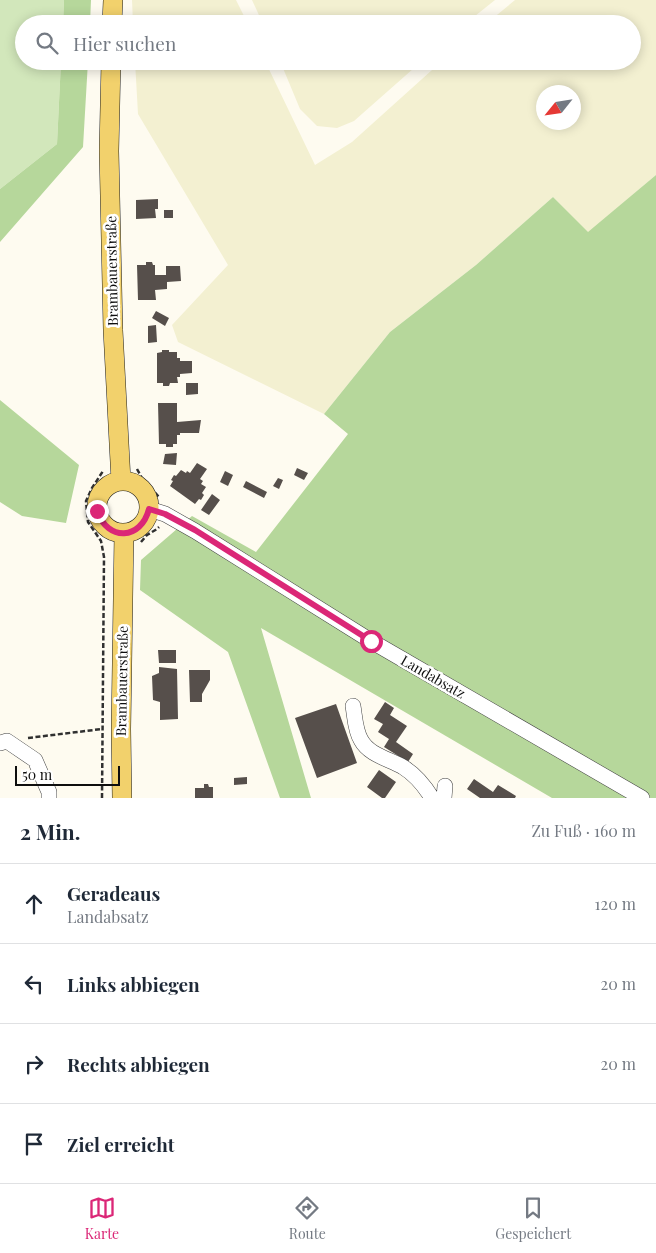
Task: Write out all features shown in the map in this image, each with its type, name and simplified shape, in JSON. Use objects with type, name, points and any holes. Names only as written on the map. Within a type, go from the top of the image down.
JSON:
[{"type":"main road","points":[[112,15],[113,0]]},
{"type":"main road","name":"Brambauerstraße","points":[[111,70],[109,151],[113,310],[121,481]]},
{"type":"main road","points":[[121,481],[134,484],[141,489],[148,500],[149,509],[146,519],[141,526],[133,532],[124,533],[109,529],[100,520],[97,511],[101,493],[112,484],[121,481]]},
{"type":"main road","name":"Brambauerstraße","points":[[122,798],[121,729],[124,533]]},
{"type":"street","name":"Landabsatz","points":[[149,509],[165,514],[195,530],[371,641],[642,798]]},
{"type":"street","points":[[354,706],[360,740],[368,749],[416,776],[432,798]]},
{"type":"street","points":[[4,742],[35,760],[49,792],[49,798]]},
{"type":"path","points":[[102,798],[101,729],[104,557],[101,541],[88,522],[86,501],[106,466]]},
{"type":"path","points":[[4,742],[101,729],[121,729]]},
{"type":"shaded area","points":[[132,0],[236,0],[244,15],[133,15]]},
{"type":"shaded area","points":[[252,0],[495,0],[476,15],[259,15]]},
{"type":"shaded area","points":[[515,0],[656,0],[656,175],[588,233],[553,197],[476,265],[390,332],[324,414],[178,342],[172,325],[228,265],[138,114],[136,70],[269,70],[315,165],[352,142],[432,70],[641,70],[641,15],[497,15]]},
{"type":"shaded area","points":[[284,70],[412,70],[354,121],[337,128],[317,126],[300,109]]},
{"type":"green space","points":[[0,0],[64,0],[63,15],[15,15],[15,70],[61,70],[57,144],[0,189]]},
{"type":"green space","points":[[64,0],[91,0],[90,15],[63,15]]},
{"type":"green space","points":[[61,70],[87,70],[83,147],[0,242],[0,189],[57,144]]},
{"type":"green space","points":[[656,175],[656,798],[552,798],[261,628],[311,798],[280,798],[228,652],[140,590],[141,560],[192,516],[256,552],[348,434],[324,414],[390,332],[476,265],[553,197],[588,232]]},
{"type":"green space","points":[[0,400],[79,465],[66,523],[22,516],[0,502]]},
{"type":"building","points":[[158,199],[158,209],[155,209],[156,218],[136,219],[136,200]]},
{"type":"building","points":[[164,210],[173,210],[173,218],[164,218]]},
{"type":"building","points":[[146,262],[152,262],[155,265],[155,275],[166,275],[166,266],[180,266],[181,281],[167,282],[167,289],[155,290],[156,300],[138,300],[137,265],[146,265]]},
{"type":"building","points":[[156,311],[169,318],[165,326],[152,318]]},
{"type":"building","points":[[156,325],[157,342],[148,343],[148,326]]},
{"type":"building","points":[[162,350],[177,352],[177,358],[180,358],[180,361],[192,361],[192,373],[180,374],[180,377],[177,377],[178,383],[170,383],[169,386],[157,383],[157,353],[162,352]]},
{"type":"building","points":[[186,383],[198,383],[198,394],[186,395]]},
{"type":"building","points":[[158,403],[177,403],[177,422],[201,420],[199,433],[180,433],[180,435],[177,435],[177,444],[173,444],[173,447],[159,444]]},
{"type":"building","points":[[177,453],[176,465],[163,464],[165,454]]},
{"type":"building","points":[[197,463],[207,469],[200,479],[203,481],[201,484],[206,487],[202,493],[204,495],[195,504],[170,486],[174,475],[176,476],[181,470],[190,473]]},
{"type":"building","points":[[297,468],[308,473],[304,480],[294,475]]},
{"type":"building","points":[[225,471],[233,475],[228,486],[220,482]]},
{"type":"building","points":[[278,478],[283,480],[279,489],[273,486]]},
{"type":"building","points":[[246,481],[267,492],[264,498],[243,487]]},
{"type":"building","points":[[212,494],[220,500],[209,515],[201,510]]},
{"type":"building","points":[[158,650],[176,650],[176,663],[159,663]]},
{"type":"building","points":[[159,667],[177,669],[178,719],[160,720],[160,702],[153,700],[152,676],[159,673]]},
{"type":"building","points":[[189,670],[210,670],[210,680],[202,694],[202,702],[190,702]]},
{"type":"building","points":[[385,702],[394,708],[390,715],[407,726],[396,742],[413,754],[408,762],[384,747],[389,739],[378,732],[383,724],[374,719]]},
{"type":"building","points":[[336,704],[357,763],[317,778],[295,718]]},
{"type":"building","points":[[379,770],[396,782],[385,798],[382,798],[367,787]]},
{"type":"building","points":[[247,777],[247,784],[234,785],[234,778]]},
{"type":"building","points":[[474,779],[493,792],[498,785],[516,796],[515,798],[480,798],[467,789]]},
{"type":"building","points":[[204,784],[213,787],[213,798],[195,798],[195,788],[204,788]]},
{"type":"route","points":[[97,511],[100,520],[109,529],[117,533],[133,532],[141,526],[146,519],[149,509],[165,514],[195,530],[371,641]]}]
